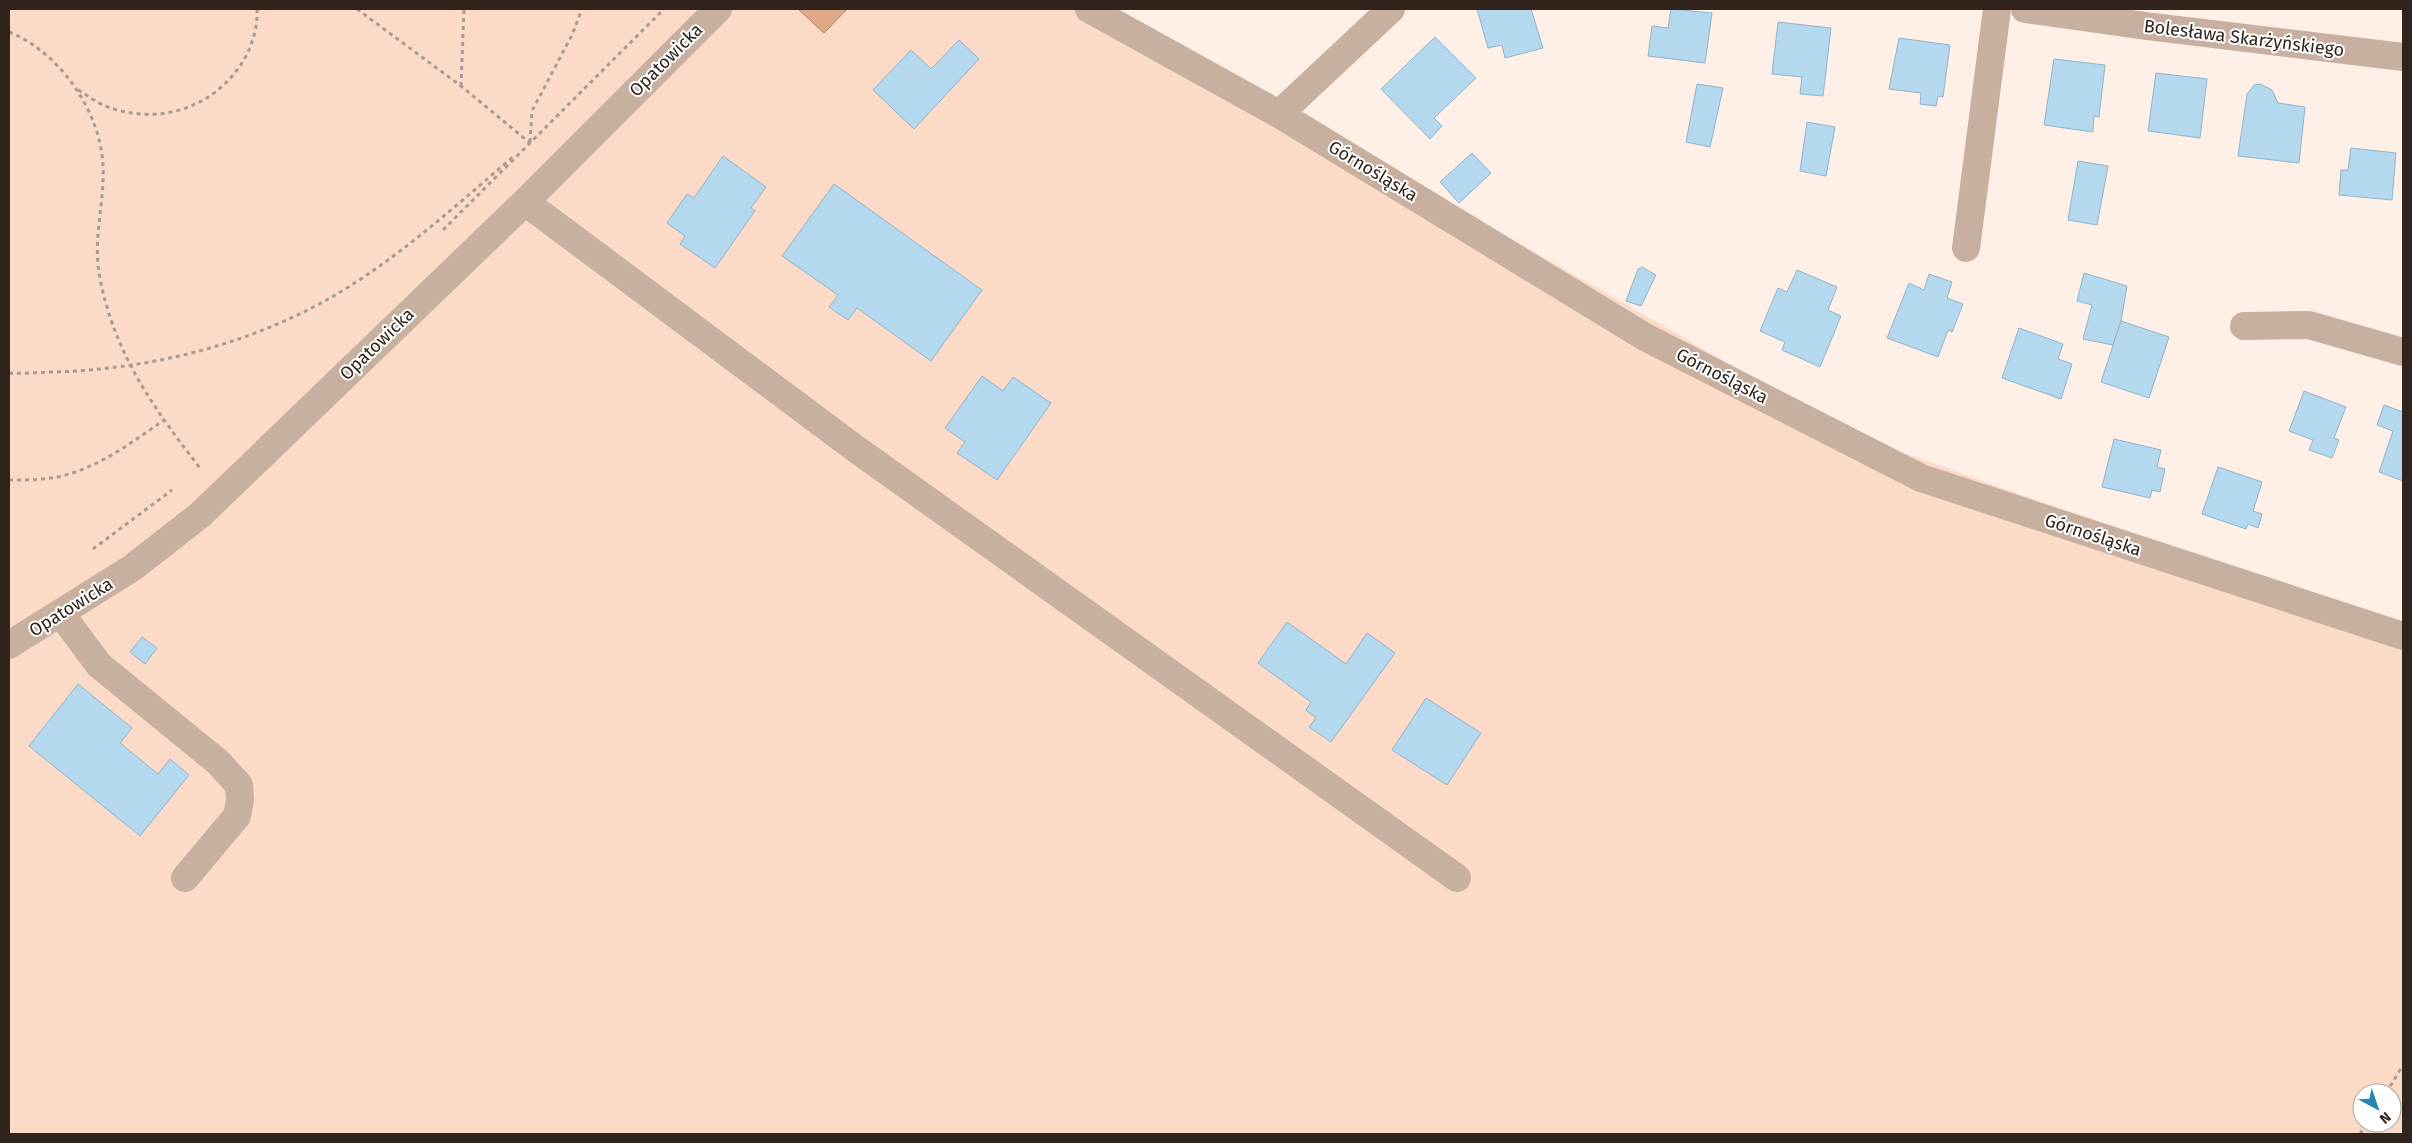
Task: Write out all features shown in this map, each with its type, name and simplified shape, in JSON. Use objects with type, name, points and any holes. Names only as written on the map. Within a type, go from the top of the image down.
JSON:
[{"type":"street","name":"Opatowicka","points":[[9,645],[132,568],[200,515],[525,202],[718,9]]},
{"type":"street","name":"Górnośląska","points":[[1089,9],[1279,114],[1645,337],[1921,478],[2403,636]]},
{"type":"street","points":[[1279,114],[1391,9]]},
{"type":"street","points":[[1966,248],[1997,9]]},
{"type":"street","name":"Bolesława Skarżyńskiego","points":[[2026,9],[2150,18],[2403,57]]},
{"type":"street","points":[[525,202],[856,449],[1457,878]]},
{"type":"street","points":[[2244,326],[2309,325],[2403,352]]},
{"type":"street","points":[[61,614],[99,665],[218,762],[238,786],[240,800],[237,816],[185,878]]},
{"type":"path","points":[[78,89],[104,105],[125,110],[149,114],[191,108],[229,81],[242,62],[252,42],[258,9]]},
{"type":"path","points":[[357,9],[461,86],[530,143]]},
{"type":"path","points":[[461,86],[464,9]]},
{"type":"path","points":[[9,372],[85,371],[130,367],[190,353],[241,338],[294,316],[342,291],[401,251],[530,143],[532,111],[572,35],[582,9]]},
{"type":"path","points":[[439,234],[664,9]]},
{"type":"path","points":[[9,32],[25,39],[62,70],[78,89],[97,134],[103,164],[98,225],[99,277],[114,326],[130,367],[164,420],[201,468]]},
{"type":"path","points":[[9,480],[53,478],[79,470],[106,458],[164,420]]},
{"type":"path","points":[[194,473],[207,462]]},
{"type":"path","points":[[90,551],[174,489]]},
{"type":"path","points":[[2392,1083],[2403,1065]]},
{"type":"shaded area","points":[[9,9],[1080,9],[1307,121],[1851,434],[2403,631],[2403,1134],[9,1134]]},
{"type":"shaded area","points":[[798,9],[847,9],[824,33]]},
{"type":"building","points":[[1477,9],[1531,9],[1543,48],[1505,58],[1502,45],[1488,48]]},
{"type":"building","points":[[1671,9],[1712,13],[1705,63],[1648,56],[1652,26],[1668,28]]},
{"type":"building","points":[[1778,22],[1831,28],[1823,96],[1800,94],[1802,77],[1772,74]]},
{"type":"building","points":[[1435,37],[1476,78],[1434,118],[1442,126],[1430,139],[1381,89]]},
{"type":"building","points":[[1899,38],[1950,45],[1943,97],[1938,96],[1936,106],[1920,104],[1921,93],[1889,89]]},
{"type":"building","points":[[959,40],[979,59],[914,129],[873,90],[911,50],[931,69]]},
{"type":"building","points":[[2054,59],[2105,65],[2099,117],[2094,116],[2093,132],[2044,125]]},
{"type":"building","points":[[2156,73],[2207,79],[2200,138],[2148,131]]},
{"type":"building","points":[[1697,84],[1723,88],[1710,147],[1686,142]]},
{"type":"building","points":[[2260,84],[2272,90],[2278,103],[2305,107],[2299,163],[2238,156],[2247,94],[2254,85]]},
{"type":"building","points":[[1807,122],[1835,127],[1826,176],[1800,171]]},
{"type":"building","points":[[2351,148],[2396,153],[2392,200],[2339,195],[2341,170],[2348,170]]},
{"type":"building","points":[[1472,153],[1491,173],[1459,203],[1440,182]]},
{"type":"building","points":[[723,156],[766,187],[751,208],[755,211],[715,268],[680,244],[685,236],[667,223],[687,194],[694,198]]},
{"type":"building","points":[[2078,161],[2108,166],[2097,225],[2068,220]]},
{"type":"building","points":[[834,184],[982,290],[931,361],[857,308],[848,320],[829,307],[838,295],[782,256]]},
{"type":"building","points":[[1642,267],[1656,275],[1641,306],[1626,301],[1638,269]]},
{"type":"building","points":[[1797,270],[1837,287],[1828,310],[1841,316],[1820,367],[1782,350],[1785,342],[1760,331],[1778,288],[1787,292]]},
{"type":"building","points":[[2084,273],[2127,286],[2121,321],[2113,345],[2083,339],[2092,305],[2077,301]]},
{"type":"building","points":[[1929,274],[1952,282],[1947,298],[1963,304],[1952,332],[1948,330],[1938,357],[1887,338],[1909,283],[1924,290]]},
{"type":"building","points":[[2121,321],[2169,337],[2149,398],[2101,382]]},
{"type":"building","points":[[2019,328],[2063,344],[2058,359],[2072,364],[2061,399],[2002,378]]},
{"type":"building","points":[[982,376],[1003,391],[1013,377],[1051,403],[997,480],[957,453],[965,442],[945,428]]},
{"type":"building","points":[[2304,391],[2346,407],[2334,438],[2339,440],[2332,458],[2309,450],[2313,440],[2289,431]]},
{"type":"building","points":[[2384,405],[2403,412],[2403,481],[2379,472],[2393,431],[2377,425]]},
{"type":"building","points":[[2114,439],[2161,450],[2157,467],[2165,469],[2160,492],[2152,490],[2150,498],[2102,487]]},
{"type":"building","points":[[2218,467],[2262,482],[2253,511],[2262,514],[2258,528],[2248,524],[2246,529],[2202,514]]},
{"type":"building","points":[[1287,622],[1346,664],[1367,633],[1395,653],[1331,742],[1309,727],[1316,718],[1306,710],[1311,702],[1258,663]]},
{"type":"building","points":[[142,637],[157,648],[145,664],[130,652]]},
{"type":"building","points":[[78,684],[132,728],[120,743],[158,774],[170,759],[189,775],[140,836],[29,746]]},
{"type":"building","points":[[1426,698],[1481,733],[1447,785],[1392,750]]}]
